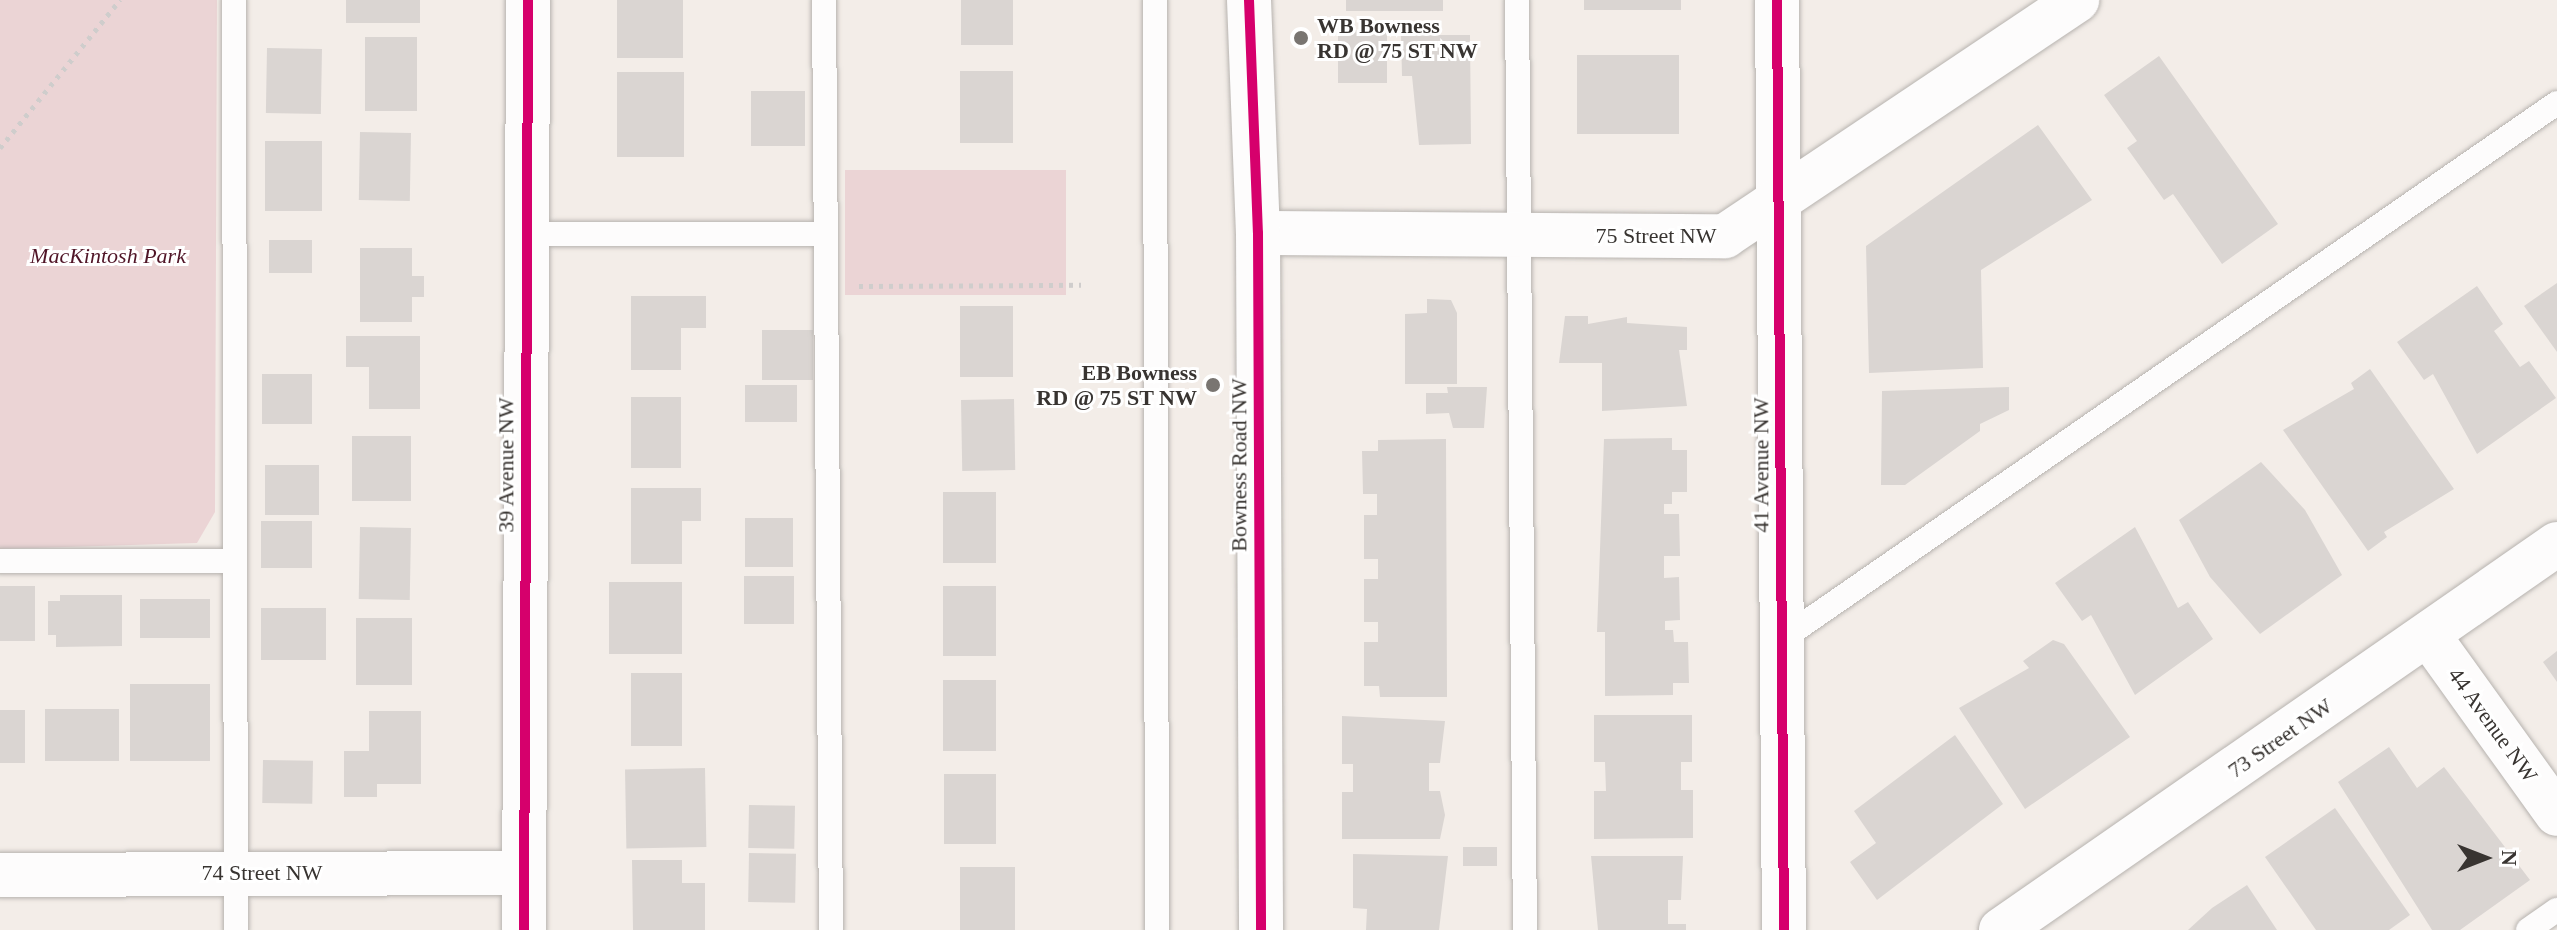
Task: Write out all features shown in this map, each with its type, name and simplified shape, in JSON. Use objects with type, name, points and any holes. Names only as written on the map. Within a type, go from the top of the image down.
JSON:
[{"type":"street","name":"39 Avenue NW","points":[[524,930],[528,0]]},
{"type":"street","name":"Bowness Road NW","points":[[1249,0],[1258,233],[1261,930]]},
{"type":"street","name":"41 Avenue NW","points":[[1777,0],[1784,930]]},
{"type":"street","name":"75 Street NW","points":[[1258,233],[1725,236],[1779,205],[2077,0]]},
{"type":"street","name":"73 Street NW","points":[[2001,930],[2429,636],[2557,544]]},
{"type":"street","name":"44 Avenue NW","points":[[2429,636],[2557,814]]},
{"type":"street","name":"74 Street NW","points":[[0,875],[523,873]]},
{"type":"lane","points":[[234,0],[236,930]]},
{"type":"lane","points":[[824,0],[831,930]]},
{"type":"lane","points":[[1155,0],[1157,930]]},
{"type":"lane","points":[[1517,0],[1516,235],[1525,930]]},
{"type":"lane","points":[[1782,639],[2557,103]]},
{"type":"lane","points":[[527,234],[825,234]]},
{"type":"lane","points":[[0,561],[233,561]]},
{"type":"lane","points":[[2528,930],[2557,910]]},
{"type":"path","points":[[0,148],[120,0]]},
{"type":"path","points":[[826,286],[1081,285]]},
{"type":"green space","name":"MacKintosh Park","points":[[0,0],[217,0],[215,512],[197,543],[0,549]]},
{"type":"green space","points":[[845,170],[1066,170],[1066,295],[845,295]]},
{"type":"building","points":[[346,0],[420,0],[420,23],[346,23]]},
{"type":"building","points":[[617,0],[683,0],[683,58],[617,58]]},
{"type":"building","points":[[961,0],[1013,0],[1013,45],[961,45]]},
{"type":"building","points":[[1346,0],[1443,0],[1443,11],[1346,11]]},
{"type":"building","points":[[1584,0],[1681,0],[1681,10],[1584,10]]},
{"type":"building","points":[[1338,30],[1387,30],[1387,83],[1338,83]]},
{"type":"building","points":[[1401,35],[1470,35],[1471,144],[1419,145],[1412,76],[1402,76]]},
{"type":"building","points":[[365,37],[417,37],[417,111],[365,111]]},
{"type":"building","points":[[267,48],[322,49],[321,114],[266,113]]},
{"type":"building","points":[[1577,55],[1679,55],[1679,134],[1577,134]]},
{"type":"building","points":[[2159,56],[2278,224],[2222,264],[2173,194],[2164,200],[2127,148],[2137,141],[2104,95]]},
{"type":"building","points":[[960,71],[1013,71],[1013,143],[960,143]]},
{"type":"building","points":[[617,72],[684,72],[684,157],[617,157]]},
{"type":"building","points":[[751,91],[805,91],[805,146],[751,146]]},
{"type":"building","points":[[2038,125],[2092,200],[1981,270],[1983,368],[1869,373],[1866,246]]},
{"type":"building","points":[[360,132],[411,133],[410,201],[359,200]]},
{"type":"building","points":[[265,141],[322,141],[322,211],[265,211]]},
{"type":"building","points":[[269,240],[312,240],[312,273],[269,273]]},
{"type":"building","points":[[360,248],[412,248],[412,276],[424,276],[424,297],[412,297],[412,322],[360,322]]},
{"type":"building","points":[[2557,283],[2557,352],[2524,306]]},
{"type":"building","points":[[2477,286],[2503,324],[2494,331],[2520,367],[2529,361],[2556,398],[2477,454],[2433,374],[2424,380],[2397,342]]},
{"type":"building","points":[[631,296],[706,296],[706,328],[681,328],[681,370],[631,370]]},
{"type":"building","points":[[1427,299],[1451,300],[1457,313],[1457,384],[1405,384],[1405,314],[1427,313]]},
{"type":"building","points":[[960,306],[1013,306],[1013,377],[960,377]]},
{"type":"building","points":[[1565,316],[1588,316],[1588,324],[1627,317],[1627,323],[1687,327],[1687,350],[1679,350],[1687,406],[1602,411],[1602,363],[1559,363]]},
{"type":"building","points":[[762,330],[813,330],[813,380],[762,380]]},
{"type":"building","points":[[346,336],[420,336],[420,409],[369,409],[369,367],[346,367]]},
{"type":"building","points":[[2370,369],[2454,489],[2384,532],[2387,537],[2368,551],[2283,430],[2354,389],[2351,383]]},
{"type":"building","points":[[262,374],[312,374],[312,424],[262,424]]},
{"type":"building","points":[[745,385],[797,385],[797,422],[745,422]]},
{"type":"building","points":[[1447,387],[1487,387],[1484,428],[1453,428],[1449,413],[1426,414],[1426,393],[1448,393]]},
{"type":"building","points":[[2009,387],[2009,410],[1980,424],[1980,431],[1905,485],[1881,485],[1882,391]]},
{"type":"building","points":[[631,397],[681,397],[681,468],[631,468]]},
{"type":"building","points":[[1014,399],[1015,470],[962,471],[961,400]]},
{"type":"building","points":[[352,436],[411,436],[411,501],[352,501]]},
{"type":"building","points":[[1672,438],[1672,450],[1687,450],[1687,492],[1672,492],[1672,504],[1664,504],[1664,514],[1679,514],[1680,556],[1664,556],[1664,578],[1679,577],[1680,620],[1665,621],[1665,630],[1673,630],[1674,642],[1688,642],[1689,683],[1673,683],[1673,695],[1605,696],[1605,632],[1597,632],[1604,439]]},
{"type":"building","points":[[1446,439],[1447,697],[1380,697],[1379,686],[1364,686],[1364,642],[1378,642],[1378,622],[1364,622],[1364,579],[1378,579],[1378,559],[1364,559],[1364,515],[1377,515],[1377,494],[1363,494],[1362,451],[1378,451],[1378,440]]},
{"type":"building","points":[[2261,462],[2305,510],[2342,575],[2260,634],[2210,577],[2179,520]]},
{"type":"building","points":[[265,465],[319,465],[319,515],[265,515]]},
{"type":"building","points":[[631,488],[701,488],[701,521],[682,521],[682,564],[631,564]]},
{"type":"building","points":[[943,492],[996,492],[996,563],[943,563]]},
{"type":"building","points":[[745,518],[793,518],[793,567],[745,567]]},
{"type":"building","points":[[261,521],[312,521],[312,568],[261,568]]},
{"type":"building","points":[[360,527],[411,528],[410,600],[359,599]]},
{"type":"building","points":[[2135,527],[2178,608],[2188,602],[2213,639],[2135,695],[2091,615],[2082,621],[2055,583]]},
{"type":"building","points":[[744,576],[794,576],[794,624],[744,624]]},
{"type":"building","points":[[609,582],[682,582],[682,654],[609,654]]},
{"type":"building","points":[[0,586],[35,586],[35,641],[0,641]]},
{"type":"building","points":[[943,586],[996,586],[996,656],[943,656]]},
{"type":"building","points":[[60,595],[122,595],[122,646],[56,647],[56,635],[48,635],[48,601],[60,601]]},
{"type":"building","points":[[140,599],[210,599],[210,638],[140,638]]},
{"type":"building","points":[[261,608],[326,608],[326,660],[261,660]]},
{"type":"building","points":[[356,618],[412,618],[412,685],[356,685]]},
{"type":"building","points":[[2053,640],[2064,644],[2130,737],[2025,809],[1959,708],[2029,668],[2023,661]]},
{"type":"building","points":[[2557,651],[2557,682],[2543,662]]},
{"type":"building","points":[[631,673],[682,673],[682,746],[631,746]]},
{"type":"building","points":[[943,680],[996,680],[996,751],[943,751]]},
{"type":"building","points":[[130,684],[210,684],[210,761],[130,761]]},
{"type":"building","points":[[45,709],[119,709],[119,761],[45,761]]},
{"type":"building","points":[[0,710],[25,710],[25,763],[0,763]]},
{"type":"building","points":[[369,711],[421,711],[421,784],[377,784],[377,797],[344,797],[344,751],[369,751]]},
{"type":"building","points":[[1594,715],[1692,715],[1692,762],[1681,762],[1681,790],[1693,790],[1693,838],[1594,839],[1594,791],[1606,791],[1605,762],[1594,762]]},
{"type":"building","points":[[1342,716],[1445,721],[1440,763],[1429,763],[1429,791],[1440,791],[1445,815],[1440,839],[1342,839],[1342,792],[1353,792],[1353,764],[1342,764]]},
{"type":"building","points":[[1955,735],[2003,804],[1877,900],[1850,862],[1876,843],[1854,811]]},
{"type":"building","points":[[2389,747],[2417,788],[2444,767],[2530,880],[2460,930],[2432,930],[2338,782]]},
{"type":"building","points":[[263,760],[313,761],[312,804],[262,803]]},
{"type":"building","points":[[705,768],[706,847],[626,848],[625,769]]},
{"type":"building","points":[[944,774],[996,774],[996,844],[944,844]]},
{"type":"building","points":[[749,805],[795,806],[794,849],[748,848]]},
{"type":"building","points":[[2335,808],[2410,915],[2389,930],[2316,930],[2265,857]]},
{"type":"building","points":[[1463,847],[1497,847],[1497,866],[1463,866]]},
{"type":"building","points":[[749,853],[796,854],[795,903],[748,902]]},
{"type":"building","points":[[1353,854],[1448,856],[1439,930],[1366,930],[1367,909],[1353,908]]},
{"type":"building","points":[[1591,856],[1683,856],[1681,900],[1668,900],[1668,924],[1686,924],[1686,930],[1598,930]]},
{"type":"building","points":[[632,860],[682,860],[682,883],[705,883],[705,930],[633,930]]},
{"type":"building","points":[[960,867],[1015,867],[1015,930],[960,930]]},
{"type":"building","points":[[2247,885],[2277,930],[2188,930],[2212,908]]},
{"type":"cycle path","points":[[524,930],[528,0]]},
{"type":"cycle path","points":[[1249,0],[1258,233],[1261,930]]},
{"type":"cycle path","points":[[1777,0],[1784,930]]},
{"type":"place","name":"WB Bowness RD @ 75 ST NW","points":[[1301,38]]},
{"type":"place","name":"EB Bowness RD @ 75 ST NW","points":[[1213,385]]}]
